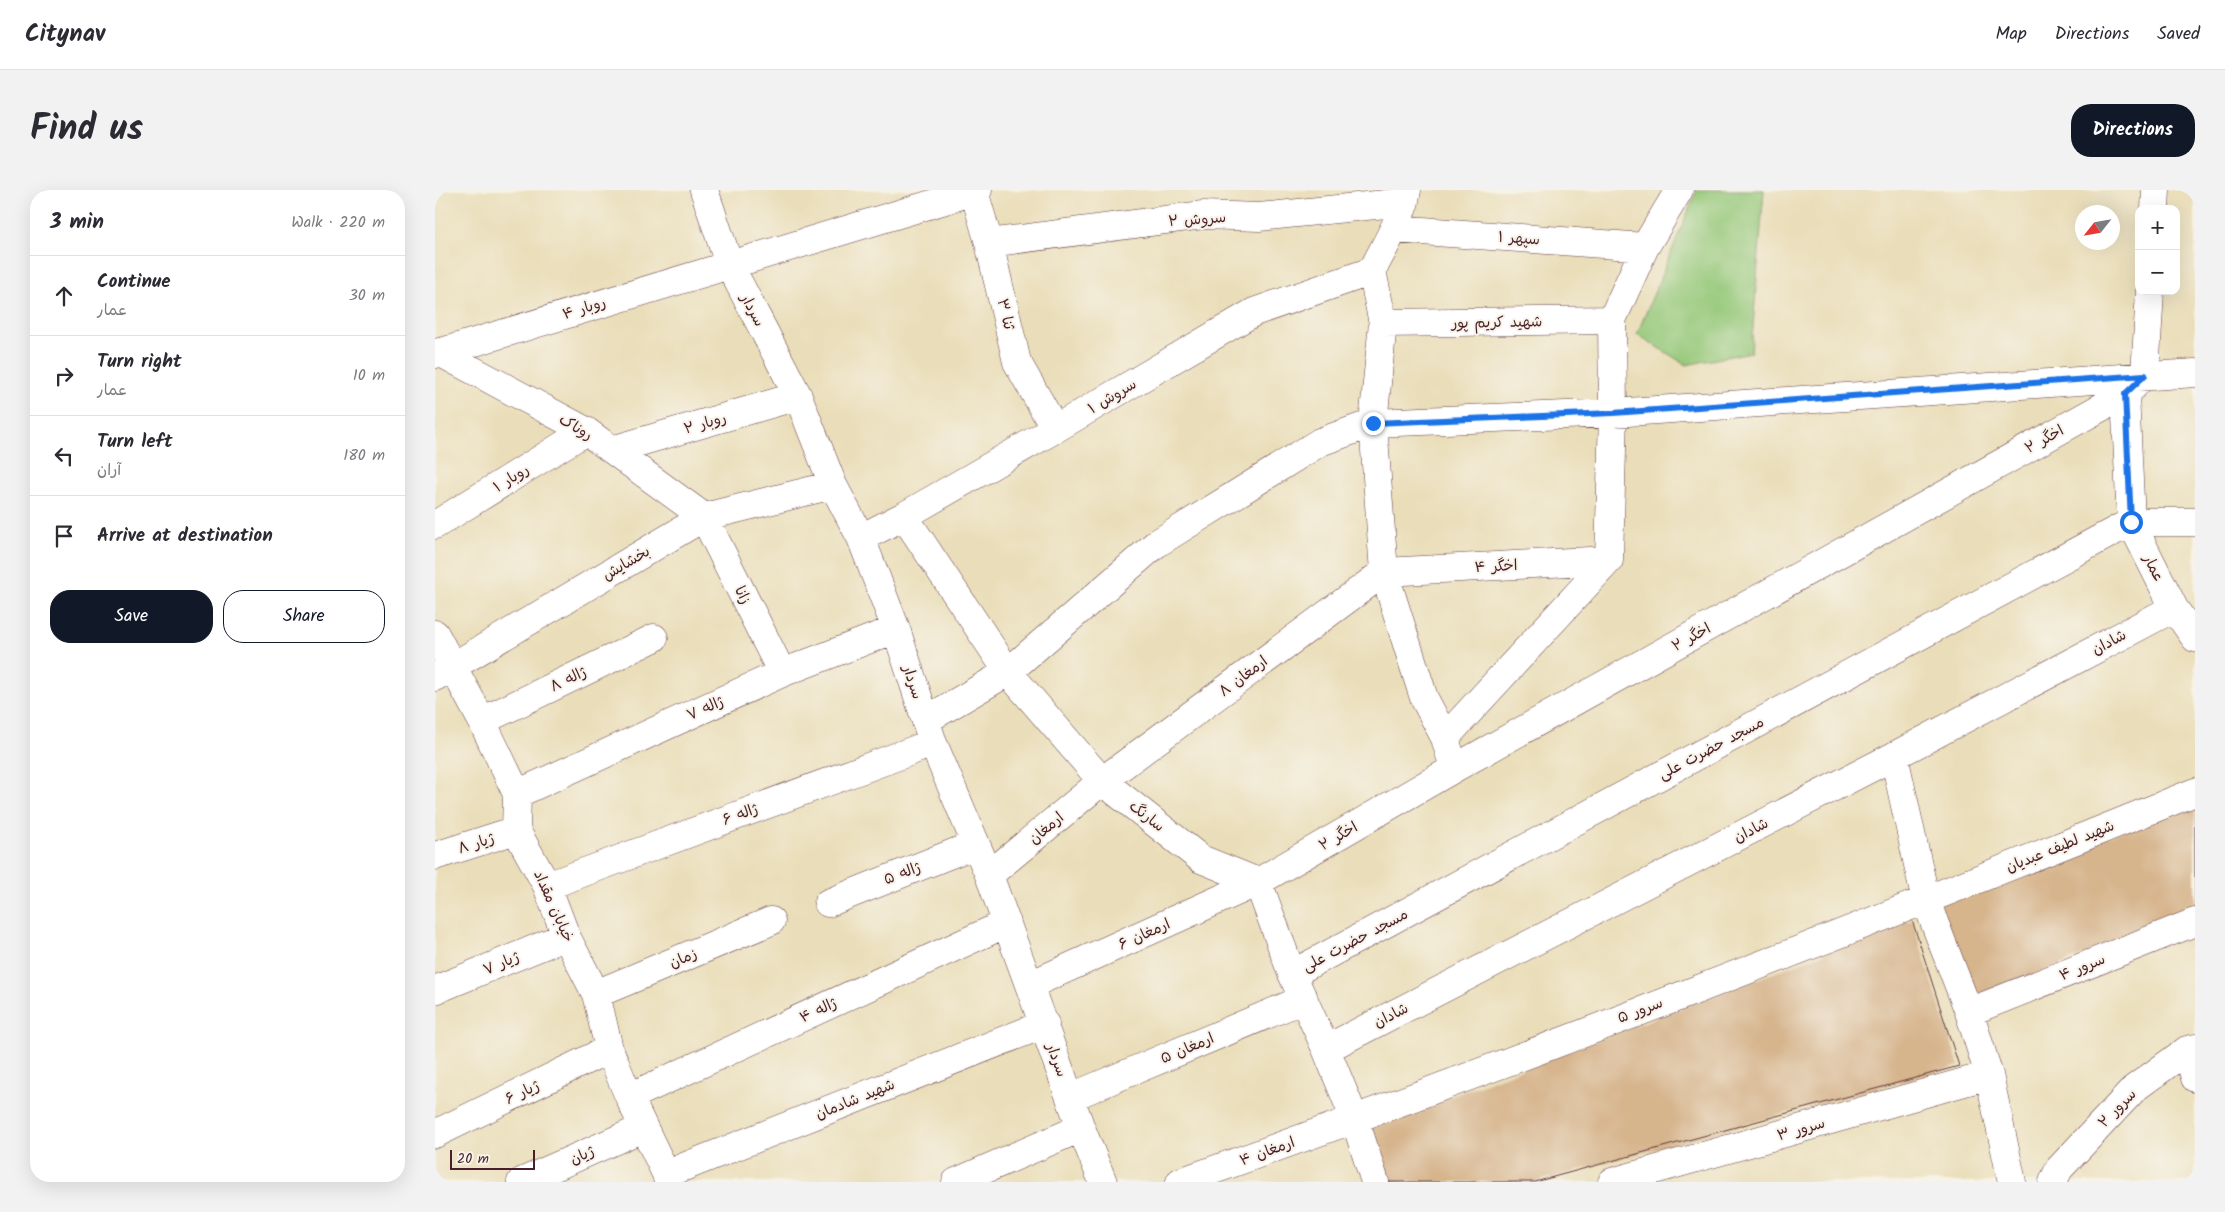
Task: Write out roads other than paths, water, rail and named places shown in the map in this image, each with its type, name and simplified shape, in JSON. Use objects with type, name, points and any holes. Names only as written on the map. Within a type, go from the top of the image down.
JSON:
[{"type":"street","name":"سردار","points":[[704,190],[729,264],[798,396],[833,485],[861,538],[896,629],[929,732],[989,875],[1045,1024],[1081,1128],[1103,1182]]},
{"type":"street","name":"روبار ۴","points":[[436,350],[976,190]]},
{"type":"street","name":"ثنا ۳","points":[[976,190],[1017,362],[1055,429]]},
{"type":"street","points":[[1445,738],[1609,560],[1613,413],[1612,320],[1645,247],[1679,190]]},
{"type":"street","points":[[2155,205],[2156,190]]},
{"type":"street","points":[[1406,196],[1394,230],[1372,271],[1383,323],[1373,423],[1384,572],[1423,698],[1445,738],[1455,768]]},
{"type":"street","name":"سروش ۲","points":[[989,243],[1203,215],[1259,217],[1406,196]]},
{"type":"street","name":"سپهر ۱","points":[[1394,230],[1645,247]]},
{"type":"street","name":"سروش ۱","points":[[861,538],[905,516],[1254,312],[1372,271]]},
{"type":"street","points":[[2125,394],[2145,375],[2150,295]]},
{"type":"street","name":"شهید کریم پور","points":[[1383,323],[1612,320]]},
{"type":"street","name":"روناک","points":[[436,350],[586,431],[704,517]]},
{"type":"street","name":"ژاله ۶","points":[[547,886],[929,732],[1008,672],[1156,544],[1320,442],[1373,423],[1613,413],[2195,373]]},
{"type":"street","name":"عمار","points":[[2125,394],[2131,522],[2173,608],[2195,638]]},
{"type":"street","name":"اخگر ۲","points":[[1258,882],[1455,768],[2125,394]]},
{"type":"street","name":"روبار ۲","points":[[612,450],[798,396]]},
{"type":"street","name":"روبار ۱","points":[[435,525],[586,431]]},
{"type":"street","name":"بخشایش","points":[[443,672],[704,517],[833,485]]},
{"type":"street","name":"سارنگ","points":[[905,516],[1008,672],[1102,780],[1201,859],[1258,882]]},
{"type":"street","name":"زانا","points":[[704,517],[782,673]]},
{"type":"street","points":[[2131,522],[2195,522]]},
{"type":"street","name":"مسجد حضرت علی","points":[[1292,974],[2131,522]]},
{"type":"street","name":"اخگر ۴","points":[[1384,572],[1609,560]]},
{"type":"street","name":"ارمغان ۸","points":[[1102,780],[1384,572]]},
{"type":"street","name":"شادان","points":[[1326,1049],[1894,756],[2173,608]]},
{"type":"street","name":"ژاله ۷","points":[[517,794],[782,673],[896,629]]},
{"type":"street","points":[[435,634],[443,672],[482,721],[517,794],[516,830]]},
{"type":"street","name":"ژاله ۸","points":[[482,721],[654,638]]},
{"type":"street","points":[[1894,756],[1926,901],[1969,1012],[1989,1075],[2012,1182]]},
{"type":"street","name":"ارمغان","points":[[989,875],[1102,780]]},
{"type":"street","name":"شهید لطیف عبدیان","points":[[1926,901],[2195,792]]},
{"type":"street","name":"خیابان مقداد","points":[[516,830],[547,886],[566,936],[597,994],[609,1049],[667,1178]]},
{"type":"street","name":"ژیار ۸","points":[[435,856],[516,830]]},
{"type":"street","name":"ژاله ۵","points":[[828,902],[976,844]]},
{"type":"street","points":[[1258,882],[1292,974],[1326,1049],[1355,1120],[1375,1182]]},
{"type":"street","name":"ارمغان ۶","points":[[1030,985],[1258,882]]},
{"type":"street","name":"سرور ۵","points":[[1355,1120],[1926,901]]},
{"type":"street","name":"زمان","points":[[597,994],[771,921]]},
{"type":"street","name":"سرور ۴","points":[[1969,1012],[2195,922]]},
{"type":"street","name":"ژاله ۴","points":[[629,1097],[1007,923]]},
{"type":"street","name":"ژیار ۷","points":[[435,990],[566,936]]},
{"type":"street","name":"ارمغان ۵","points":[[1071,1097],[1304,999]]},
{"type":"street","name":"شهید شادمان","points":[[667,1178],[1045,1024]]},
{"type":"street","name":"ژیار ۶","points":[[435,1134],[609,1049]]},
{"type":"street","points":[[2191,1049],[2195,1078]]},
{"type":"street","name":"سرور ۲","points":[[2059,1178],[2135,1088],[2191,1049]]},
{"type":"street","name":"سرور ۳","points":[[1612,1182],[1989,1075]]},
{"type":"street","name":"ارمغان ۴","points":[[1180,1182],[1355,1120]]},
{"type":"street","name":"ژیان","points":[[521,1182],[643,1128]]},
{"type":"street","points":[[956,1182],[1081,1128]]}]
